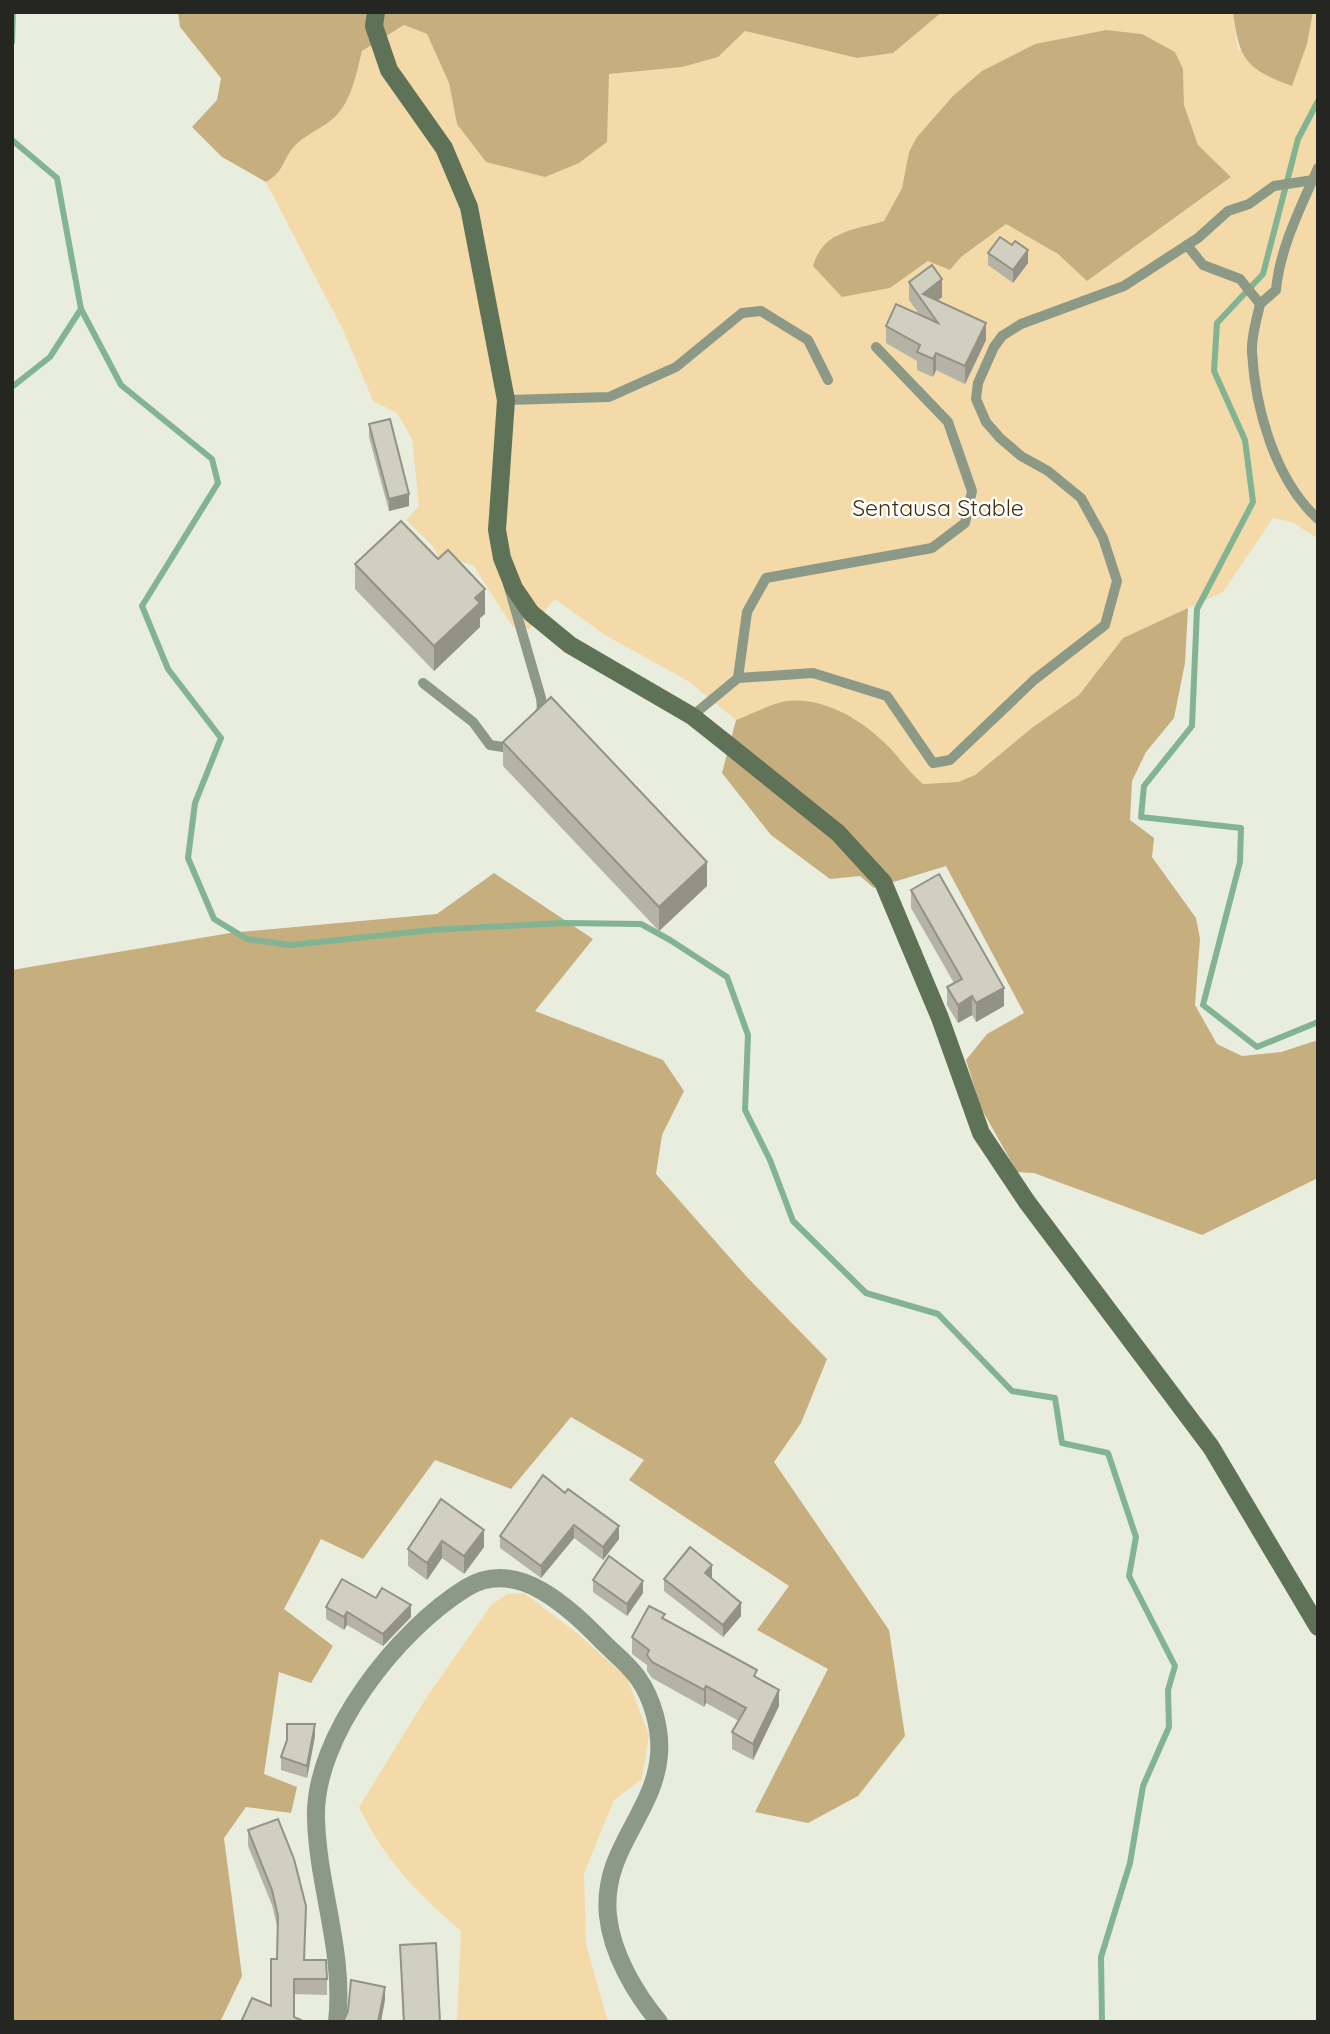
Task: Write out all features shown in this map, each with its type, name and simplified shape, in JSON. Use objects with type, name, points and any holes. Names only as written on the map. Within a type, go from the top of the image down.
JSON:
[{"type":"street","points":[[376,12],[374,26],[389,70],[444,148],[469,207],[506,400],[497,530],[508,574],[531,613],[570,645],[692,716],[838,833],[883,882],[940,1018],[981,1133],[1027,1202],[1211,1447],[1318,1627]]},
{"type":"street","points":[[337,2022],[338,1957],[316,1817],[319,1781],[328,1752],[337,1730],[366,1686],[412,1632],[454,1595],[473,1584],[507,1580],[523,1581],[541,1590],[578,1617],[637,1677],[652,1707],[659,1751],[656,1776],[613,1862],[607,1894],[608,1918],[621,1959],[646,2006],[659,2022]]},
{"type":"lane","points":[[1257,300],[1276,290],[1278,270],[1307,180],[1318,168]]},
{"type":"lane","points":[[692,716],[738,678],[813,673],[887,696],[933,762],[950,760],[1034,680],[1105,625],[1117,581],[1103,538],[1082,498],[1000,439],[986,422],[976,399],[978,383],[994,346],[1010,330],[1124,286],[1187,245],[1228,211],[1249,204],[1274,186],[1307,180]]},
{"type":"lane","points":[[1187,245],[1203,265],[1240,279],[1257,300],[1252,350],[1268,434],[1293,494],[1318,519]]},
{"type":"lane","points":[[506,400],[609,397],[676,367],[742,313],[761,311],[808,340],[828,380]]},
{"type":"lane","points":[[738,678],[747,612],[766,578],[932,548],[965,523],[972,491],[948,422],[876,347]]},
{"type":"lane","points":[[508,574],[509,593],[541,698],[542,709],[530,725]]},
{"type":"lane","points":[[423,683],[473,722],[496,748],[512,742],[521,734]]},
{"type":"green space","name":"Sentausa Stable","points":[[942,12],[1233,12],[1238,50],[1307,44],[1313,12],[1318,12],[1318,539],[1294,523],[1273,518],[1223,592],[1123,638],[1079,695],[1033,727],[975,775],[958,782],[923,784],[870,730],[824,706],[783,702],[736,720],[688,681],[605,635],[555,599],[529,629],[513,627],[473,565],[438,556],[433,546],[406,520],[419,506],[412,439],[397,413],[373,401],[344,332],[266,182],[279,171],[297,144],[331,121],[342,109],[353,85],[362,51],[404,25],[427,34],[449,83],[457,124],[607,142],[608,74],[682,67],[718,57],[745,31],[857,58],[893,53]],"holes":[[[1106,30],[1142,34],[1183,69],[1184,105],[1198,145],[1231,177],[1087,281],[1058,254],[1006,224],[961,257],[950,270],[929,261],[890,288],[835,235],[884,221],[902,188],[909,152],[1053,40]]]},
{"type":"green space","points":[[524,1593],[577,1633],[627,1678],[649,1735],[642,1779],[614,1800],[584,1873],[586,1944],[608,2022],[457,2022],[461,1931],[403,1875],[359,1807],[428,1695],[492,1604],[508,1594]]},
{"type":"shaded area","points":[[178,12],[942,12],[893,53],[857,58],[745,31],[718,57],[682,67],[609,74],[607,142],[579,163],[545,177],[486,162],[457,124],[449,83],[427,34],[404,25],[362,51],[353,85],[342,109],[331,121],[297,144],[279,171],[266,182],[222,157],[192,127],[217,100],[221,78],[180,27]]},
{"type":"shaded area","points":[[1233,12],[1313,12],[1307,44],[1292,86],[1264,74],[1247,61],[1238,41]]},
{"type":"shaded area","points":[[1106,30],[1142,34],[1175,52],[1183,69],[1184,105],[1198,145],[1231,177],[1087,281],[1058,254],[1006,224],[961,257],[950,270],[928,261],[890,288],[842,297],[813,266],[824,245],[832,239],[850,230],[884,221],[902,188],[909,152],[917,137],[953,96],[982,71],[1035,44]]},
{"type":"shaded area","points":[[1188,608],[1185,663],[1174,718],[1146,752],[1132,781],[1130,820],[1154,838],[1152,857],[1196,918],[1200,939],[1195,1005],[1217,1044],[1242,1056],[1281,1052],[1318,1040],[1318,1178],[1202,1235],[1034,1173],[1017,1172],[981,1108],[966,1060],[987,1034],[1024,1013],[946,866],[874,888],[860,876],[830,879],[771,835],[722,773],[736,720],[782,702],[796,700],[825,705],[852,718],[886,744],[923,784],[958,782],[975,775],[1033,727],[1079,695],[1123,638]]},
{"type":"shaded area","points":[[494,873],[593,939],[535,1011],[663,1060],[684,1091],[662,1135],[656,1174],[746,1276],[827,1359],[801,1423],[774,1462],[889,1630],[905,1736],[858,1796],[808,1823],[755,1812],[828,1669],[757,1630],[789,1586],[629,1480],[644,1460],[571,1417],[511,1489],[435,1460],[363,1559],[321,1539],[284,1609],[333,1646],[311,1683],[279,1672],[264,1774],[297,1787],[291,1813],[246,1807],[224,1838],[242,1976],[220,2022],[12,2022],[12,970],[230,933],[437,914]]},
{"type":"building","points":[[1000,237],[1012,245],[1015,241],[1028,250],[1013,270],[988,253]]},
{"type":"building","points":[[932,265],[942,279],[923,294],[986,323],[965,366],[936,353],[933,359],[917,352],[920,345],[886,326],[896,304],[938,323],[909,282]]},
{"type":"building","points":[[390,419],[409,494],[389,499],[369,424]]},
{"type":"building","points":[[401,521],[438,559],[448,550],[485,589],[475,598],[480,603],[434,646],[355,564]]},
{"type":"building","points":[[551,697],[707,862],[659,907],[503,742]]},
{"type":"building","points":[[939,874],[1004,988],[976,1003],[972,996],[958,1005],[947,987],[962,979],[911,890]]},
{"type":"building","points":[[543,1475],[565,1493],[568,1489],[619,1526],[603,1547],[574,1525],[541,1566],[500,1536]]},
{"type":"building","points":[[441,1499],[484,1530],[464,1556],[442,1541],[427,1563],[408,1549]]},
{"type":"building","points":[[690,1547],[712,1565],[705,1573],[741,1603],[723,1625],[664,1579]]},
{"type":"building","points":[[609,1556],[643,1581],[627,1604],[593,1580]]},
{"type":"building","points":[[342,1579],[376,1598],[382,1588],[411,1605],[383,1634],[347,1612],[344,1617],[326,1607]]},
{"type":"building","points":[[649,1606],[665,1614],[662,1618],[757,1670],[754,1676],[779,1690],[753,1744],[732,1732],[746,1708],[706,1686],[704,1690],[652,1662],[647,1655],[649,1650],[632,1637]]},
{"type":"building","points":[[287,1724],[315,1724],[307,1766],[281,1757],[287,1740]]},
{"type":"building","points":[[278,1819],[294,1859],[306,1906],[304,1960],[326,1960],[327,1979],[294,1979],[294,2017],[305,2022],[241,2022],[252,1998],[271,2006],[271,1959],[277,1959],[278,1916],[272,1890],[248,1830]]},
{"type":"building","points":[[436,1943],[440,2022],[404,2022],[400,1945]]},
{"type":"building","points":[[351,1980],[385,1987],[378,2022],[343,2022],[348,2011]]},
{"type":"waterway","points":[[12,42],[13,12]]},
{"type":"waterway","points":[[1318,101],[1298,139],[1263,274],[1217,323],[1214,371],[1245,440],[1253,502],[1197,609],[1192,726],[1144,786],[1141,817],[1241,828],[1240,862],[1203,1005],[1257,1047],[1318,1022]]},
{"type":"waterway","points":[[12,140],[57,178],[81,309],[121,385],[212,459],[218,483],[142,606],[168,669],[221,738],[195,803],[188,858],[214,919],[247,939],[291,945],[432,930],[564,923],[641,924],[670,940],[727,977],[748,1035],[745,1110],[770,1160],[793,1221],[866,1293],[938,1314],[1012,1391],[1055,1398],[1062,1443],[1108,1453],[1136,1537],[1129,1576],[1175,1666],[1168,1690],[1169,1727],[1143,1786],[1130,1863],[1101,1957],[1102,2022]]},
{"type":"waterway","points":[[12,387],[50,357],[81,309]]}]
